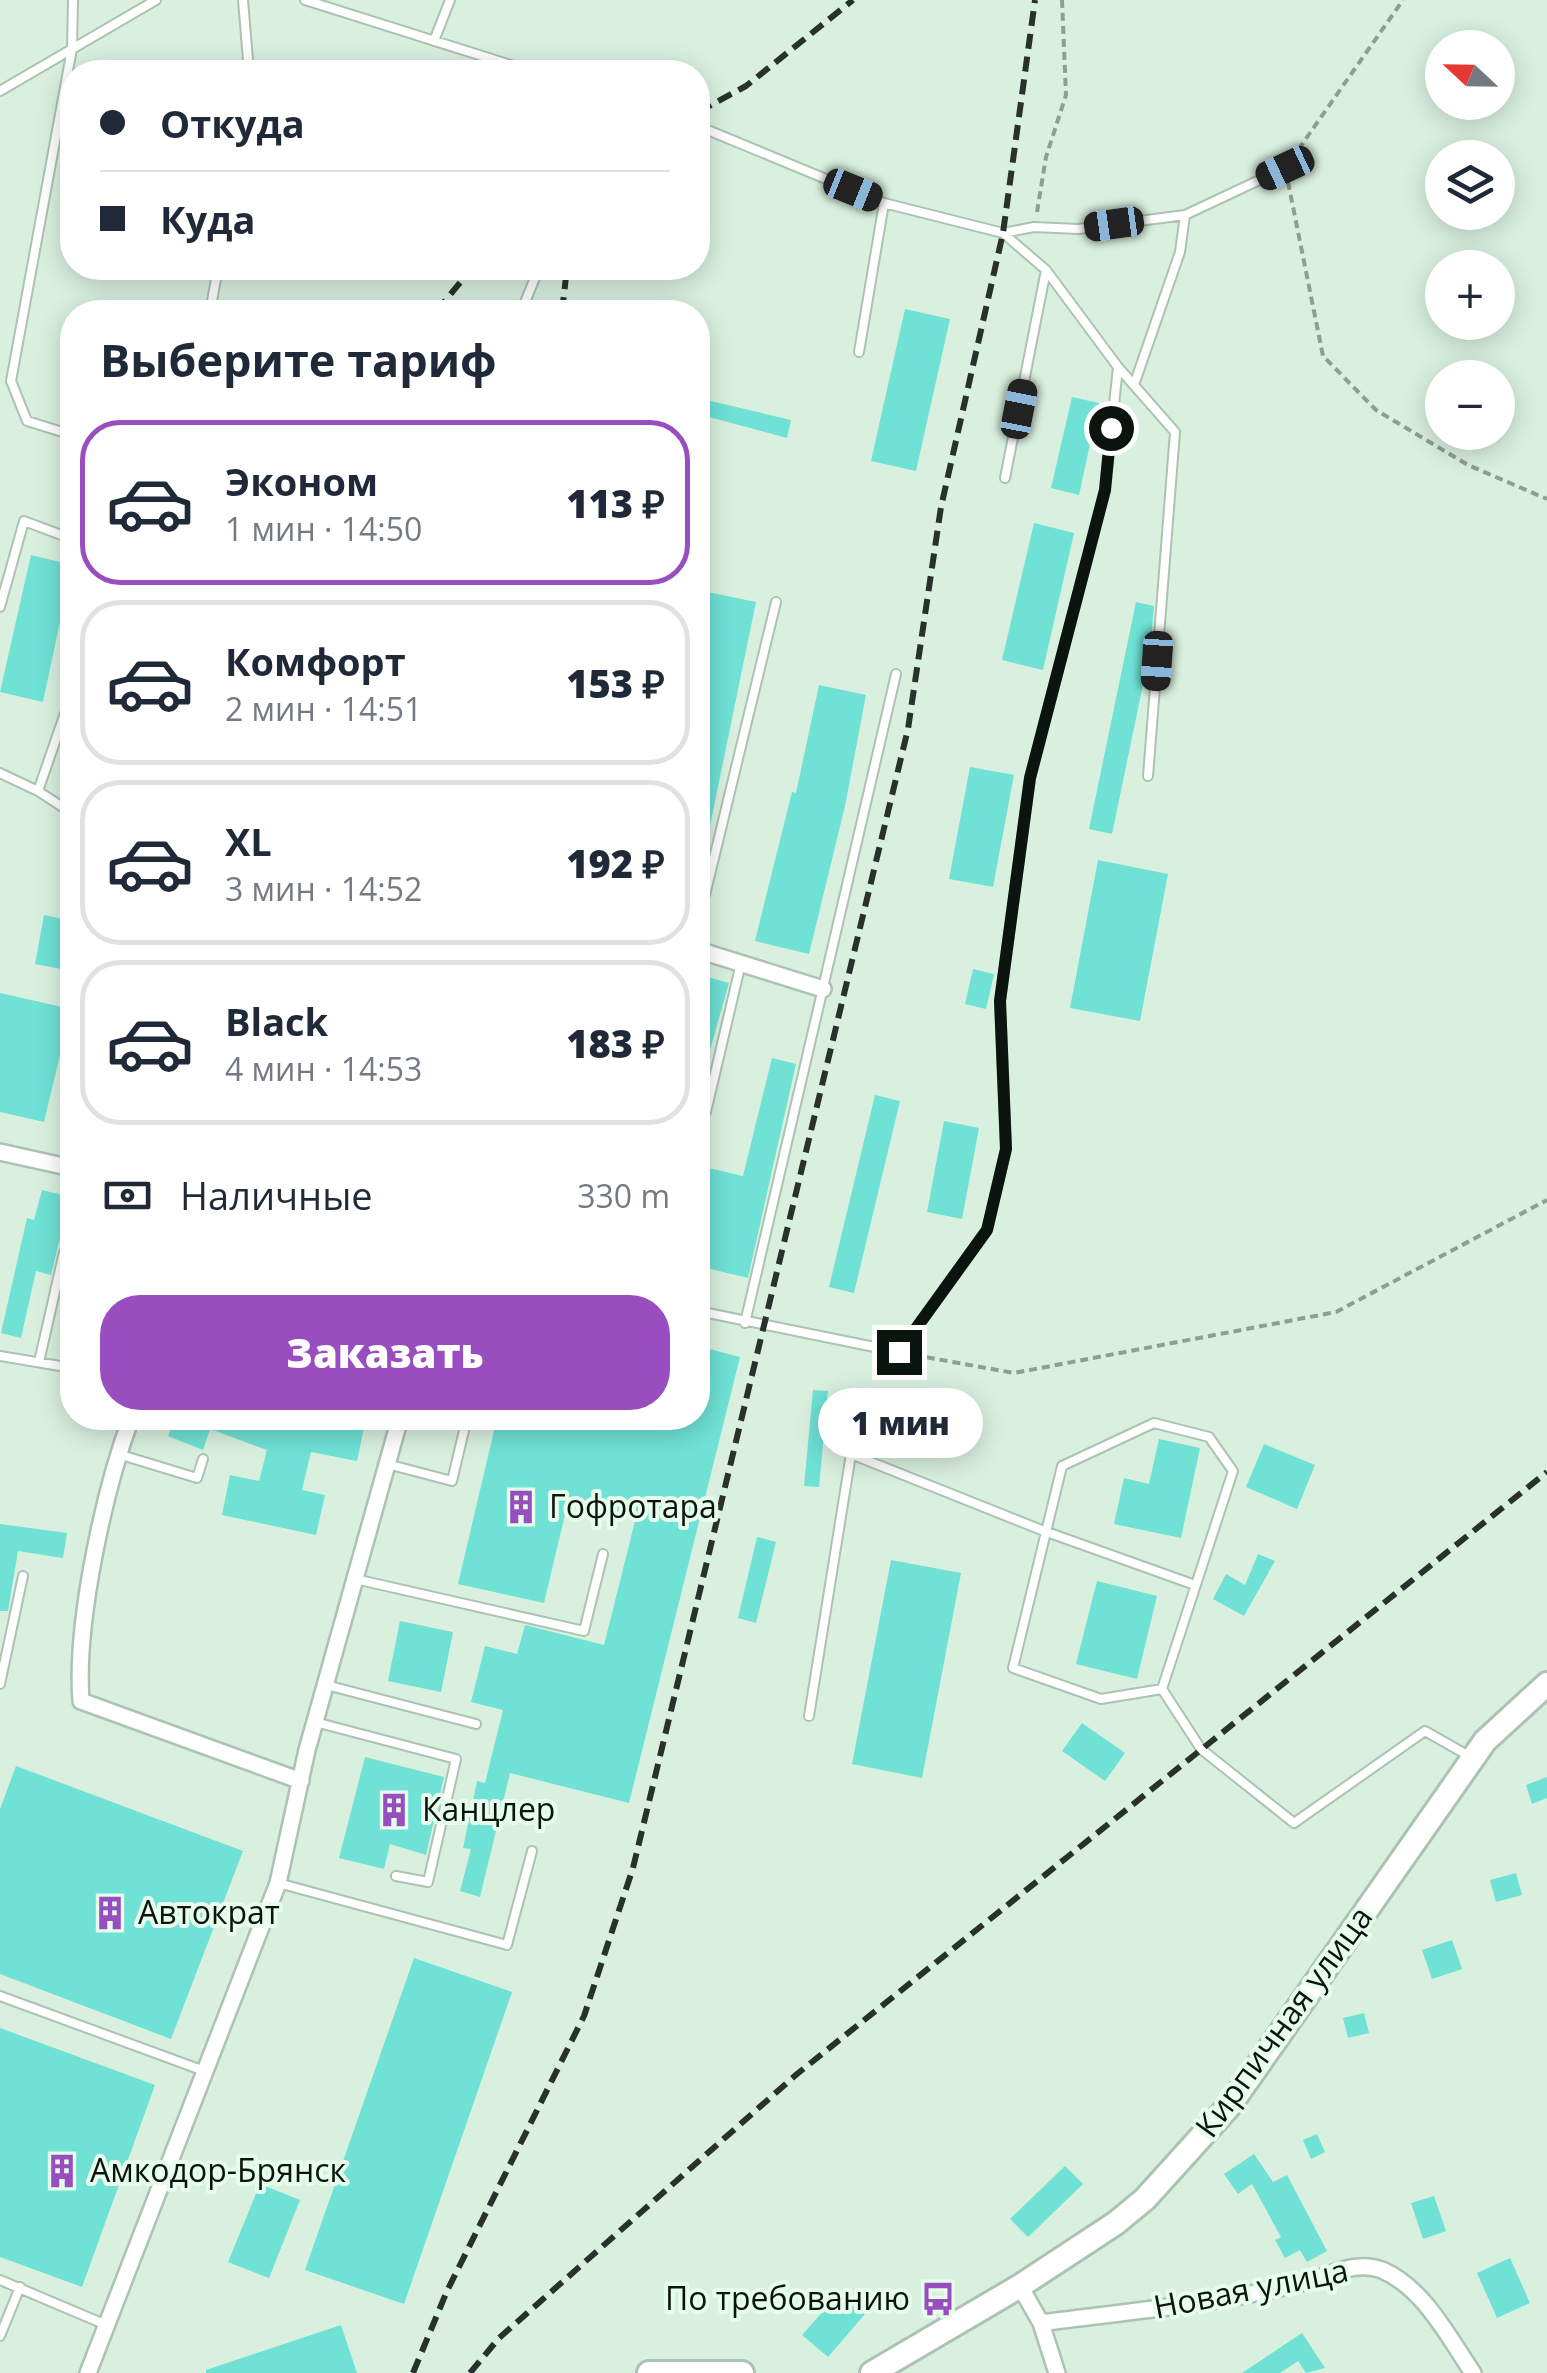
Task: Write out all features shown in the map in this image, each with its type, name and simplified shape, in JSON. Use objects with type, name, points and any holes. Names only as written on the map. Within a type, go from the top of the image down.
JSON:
[{"type":"street","points":[[710,954],[823,989]]},
{"type":"street","points":[[0,1152],[60,1165]]},
{"type":"street","points":[[127,1430],[107,1493],[78,1668],[81,1701],[301,1780]]},
{"type":"street","points":[[88,2373],[104,2324],[208,2072],[278,1882],[315,1722],[397,1430]]},
{"type":"street","name":"Кирпичная улица","points":[[872,2373],[901,2367],[1116,2224],[1146,2199],[1230,2105],[1485,1740],[1547,1684]]},
{"type":"street","name":"Новая улица","points":[[1041,2323],[1210,2300],[1310,2281],[1346,2268],[1378,2268],[1404,2281],[1474,2373]]},
{"type":"street","points":[[1020,2286],[1041,2323],[1056,2373]]},
{"type":"street","points":[[649,2373],[742,2373]]},
{"type":"lane","points":[[70,60],[73,0]]},
{"type":"lane","points":[[0,91],[156,0]]},
{"type":"lane","points":[[242,0],[248,60]]},
{"type":"lane","points":[[305,0],[495,60]]},
{"type":"lane","points":[[434,41],[450,0]]},
{"type":"lane","points":[[60,115],[12,381],[27,421],[60,431]]},
{"type":"lane","points":[[710,131],[884,202],[1003,233],[1034,227],[1078,229],[1184,214],[1285,168]]},
{"type":"lane","points":[[859,352],[884,202]]},
{"type":"lane","points":[[1134,386],[1180,252],[1184,214]]},
{"type":"lane","points":[[1003,233],[1046,270],[1118,367],[1175,432],[1148,776]]},
{"type":"lane","points":[[1005,478],[1046,270]]},
{"type":"lane","points":[[710,1314],[899,1352],[987,1230],[1006,1149],[1000,1001],[1030,778],[1105,490],[1118,367]]},
{"type":"lane","points":[[0,607],[24,521],[60,534]]},
{"type":"lane","points":[[710,874],[776,602]]},
{"type":"lane","points":[[745,1323],[896,674]]},
{"type":"lane","points":[[38,791],[60,728]]},
{"type":"lane","points":[[0,773],[60,805]]},
{"type":"lane","points":[[710,1094],[740,963]]},
{"type":"lane","points":[[40,1362],[60,1270]]},
{"type":"lane","points":[[0,1356],[60,1366]]},
{"type":"lane","points":[[1154,1423],[1209,1437],[1234,1471],[1162,1689],[1100,1699],[1014,1668],[1062,1466],[1154,1423]]},
{"type":"lane","points":[[387,1464],[452,1481],[465,1430]]},
{"type":"lane","points":[[118,1454],[197,1478],[202,1459]]},
{"type":"lane","points":[[809,1716],[851,1454],[1044,1531],[1196,1585]]},
{"type":"lane","points":[[355,1579],[584,1631],[603,1554]]},
{"type":"lane","points":[[0,1684],[23,1576]]},
{"type":"lane","points":[[326,1684],[476,1724]]},
{"type":"lane","points":[[1162,1689],[1201,1749],[1294,1823],[1424,1731],[1472,1758]]},
{"type":"lane","points":[[315,1722],[456,1760],[428,1882],[396,1876]]},
{"type":"lane","points":[[278,1882],[507,1945],[532,1851]]},
{"type":"lane","points":[[0,1996],[208,2072]]},
{"type":"lane","points":[[0,2280],[104,2324]]},
{"type":"lane","points":[[0,2336],[20,2287]]},
{"type":"path","points":[[1034,227],[1046,157],[1066,95],[1062,0]]},
{"type":"path","points":[[1404,0],[1285,168],[1323,356],[1376,410],[1468,465],[1547,499]]},
{"type":"path","points":[[899,1352],[1014,1372],[1336,1312],[1547,1200]]},
{"type":"building","points":[[905,309],[950,319],[916,471],[871,461]]},
{"type":"building","points":[[1072,397],[1099,403],[1079,495],[1051,488]]},
{"type":"building","points":[[710,401],[791,420],[787,438],[710,417]]},
{"type":"building","points":[[1034,523],[1074,533],[1043,670],[1002,660]]},
{"type":"building","points":[[31,555],[60,562],[60,622],[43,702],[0,692]]},
{"type":"building","points":[[710,593],[756,602],[710,826]]},
{"type":"building","points":[[1136,602],[1154,606],[1150,651],[1112,834],[1089,829]]},
{"type":"building","points":[[819,685],[866,695],[845,806],[809,954],[755,941],[792,792],[796,793]]},
{"type":"building","points":[[970,767],[1014,775],[993,887],[949,879]]},
{"type":"building","points":[[1098,860],[1168,874],[1140,1021],[1070,1008]]},
{"type":"building","points":[[44,915],[60,918],[60,969],[35,964]]},
{"type":"building","points":[[973,969],[994,974],[986,1009],[965,1004]]},
{"type":"building","points":[[710,977],[729,983],[710,1050]]},
{"type":"building","points":[[0,993],[60,1007],[60,1055],[44,1122],[0,1112]]},
{"type":"building","points":[[772,1058],[796,1064],[748,1278],[710,1269],[710,1168],[743,1176]]},
{"type":"building","points":[[875,1095],[900,1101],[854,1293],[829,1287]]},
{"type":"building","points":[[944,1121],[979,1128],[962,1219],[927,1212]]},
{"type":"building","points":[[42,1190],[60,1194],[60,1238],[51,1275],[36,1271],[21,1338],[1,1333],[27,1218],[34,1220]]},
{"type":"building","points":[[710,1349],[740,1357],[629,1803],[510,1773],[480,1897],[460,1891],[471,1849],[463,1848],[477,1781],[485,1783],[503,1710],[471,1702],[485,1646],[517,1654],[525,1625],[604,1645],[636,1517],[568,1502],[544,1603],[458,1584],[494,1430],[710,1430]]},
{"type":"building","points":[[813,1390],[828,1391],[819,1487],[804,1486]]},
{"type":"building","points":[[170,1430],[210,1430],[203,1450],[168,1436]]},
{"type":"building","points":[[213,1430],[363,1430],[357,1461],[311,1452],[302,1490],[325,1495],[316,1535],[222,1515],[230,1475],[259,1481],[267,1450]]},
{"type":"building","points":[[1159,1439],[1200,1448],[1181,1538],[1114,1524],[1124,1478],[1149,1484]]},
{"type":"building","points":[[1264,1444],[1315,1465],[1297,1509],[1246,1487]]},
{"type":"building","points":[[0,1524],[67,1533],[63,1558],[18,1551],[8,1611],[0,1611]]},
{"type":"building","points":[[757,1537],[776,1542],[756,1623],[738,1618]]},
{"type":"building","points":[[1258,1554],[1275,1561],[1244,1616],[1213,1599],[1226,1574],[1245,1585]]},
{"type":"building","points":[[891,1560],[961,1573],[922,1778],[852,1764]]},
{"type":"building","points":[[1097,1581],[1157,1596],[1137,1679],[1076,1664]]},
{"type":"building","points":[[400,1621],[453,1632],[441,1692],[388,1681]]},
{"type":"building","points":[[1082,1723],[1125,1753],[1105,1781],[1062,1751]]},
{"type":"building","name":"Канцлер","points":[[365,1757],[444,1777],[426,1855],[390,1844],[384,1869],[339,1858]]},
{"type":"building","name":"Автократ","points":[[16,1766],[243,1851],[171,2039],[0,1974],[0,1809]]},
{"type":"building","points":[[1547,1777],[1547,1798],[1532,1804],[1526,1785]]},
{"type":"building","points":[[1516,1873],[1522,1895],[1496,1902],[1490,1880]]},
{"type":"building","points":[[1452,1940],[1462,1969],[1432,1979],[1422,1950]]},
{"type":"building","points":[[414,1958],[512,1992],[404,2304],[305,2270]]},
{"type":"building","points":[[1364,2013],[1369,2033],[1348,2038],[1343,2018]]},
{"type":"building","name":"Амкодор-Брянск","points":[[0,2028],[155,2085],[82,2287],[0,2257]]},
{"type":"building","points":[[1317,2134],[1325,2152],[1311,2159],[1303,2140]]},
{"type":"building","points":[[1254,2154],[1273,2182],[1287,2175],[1327,2251],[1307,2262],[1300,2250],[1285,2258],[1275,2240],[1281,2237],[1252,2184],[1238,2194],[1224,2174]]},
{"type":"building","points":[[1065,2166],[1083,2184],[1028,2237],[1010,2219]]},
{"type":"building","points":[[260,2184],[300,2200],[269,2278],[228,2262]]},
{"type":"building","points":[[1434,2196],[1446,2231],[1423,2239],[1411,2203]]},
{"type":"building","points":[[1510,2258],[1530,2303],[1497,2318],[1477,2273]]},
{"type":"building","points":[[840,2292],[865,2314],[828,2357],[802,2335]]},
{"type":"building","points":[[341,2325],[357,2373],[206,2373],[206,2370]]},
{"type":"building","points":[[1302,2333],[1325,2368],[1306,2373],[1298,2361],[1280,2373],[1242,2373]]},
{"type":"railway","points":[[710,106],[746,86],[853,0]]},
{"type":"railway","points":[[413,2373],[447,2291],[584,2016],[633,1868],[908,729],[941,507],[1003,233],[1035,0]]},
{"type":"railway","points":[[446,300],[462,280]]},
{"type":"railway","points":[[563,300],[566,280]]},
{"type":"railway","points":[[470,2373],[499,2338],[797,2074],[1547,1472]]},
{"type":"place","name":"Гофротара","points":[[521,1507]]},
{"type":"place","name":"Канцлер","points":[[394,1810]]},
{"type":"place","name":"Автократ","points":[[110,1913]]},
{"type":"place","name":"Амкодор-Брянск","points":[[62,2171]]},
{"type":"place","name":"По требованию","points":[[938,2299]]},
{"type":"route","points":[[899,1352],[987,1230],[1006,1149],[1000,1001],[1030,778],[1105,490],[1111,428]]}]
